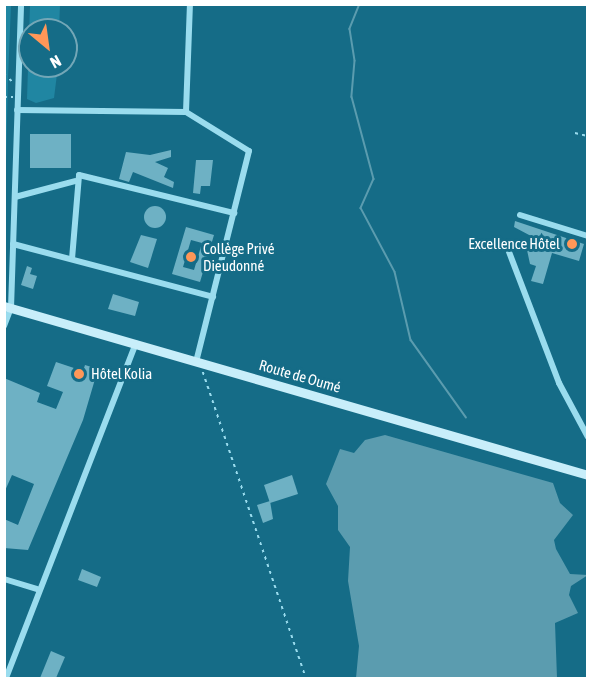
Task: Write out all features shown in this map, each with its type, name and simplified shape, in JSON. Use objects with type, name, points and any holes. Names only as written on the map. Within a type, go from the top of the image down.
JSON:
[{"type":"main road","name":"Route de Oumé","points":[[8,307],[588,475]]},
{"type":"street","points":[[4,326],[8,307],[13,244],[21,4]]},
{"type":"street","points":[[186,112],[190,4]]},
{"type":"street","points":[[17,110],[186,112],[249,150],[198,362]]},
{"type":"street","points":[[72,259],[75,181],[79,174],[234,213]]},
{"type":"street","points":[[15,196],[75,181]]},
{"type":"street","points":[[520,215],[588,236]]},
{"type":"street","points":[[13,244],[213,297]]},
{"type":"street","points":[[506,244],[559,383],[588,437]]},
{"type":"street","points":[[6,678],[38,589],[136,343]]},
{"type":"street","points":[[4,579],[38,589]]},
{"type":"path","points":[[4,74],[18,87]]},
{"type":"path","points":[[4,97],[17,97]]},
{"type":"path","points":[[575,133],[588,136]]},
{"type":"path","points":[[198,362],[306,678]]},
{"type":"shaded area","points":[[4,5],[11,5],[8,78],[5,206]]},
{"type":"shaded area","points":[[30,5],[60,5],[59,18],[30,18]]},
{"type":"shaded area","points":[[28,78],[56,78],[54,98],[36,103],[27,99]]},
{"type":"shaded area","points":[[385,435],[553,483],[560,503],[573,515],[554,540],[556,549],[570,574],[588,575],[571,586],[569,595],[578,613],[555,623],[557,678],[356,678],[359,646],[348,581],[350,547],[338,530],[338,506],[326,484],[340,449],[354,453],[365,440]]},
{"type":"building","points":[[30,134],[71,134],[71,168],[30,168]]},
{"type":"building","points":[[171,150],[171,157],[155,162],[168,168],[164,177],[174,182],[173,188],[133,172],[129,182],[119,179],[126,152],[150,155]]},
{"type":"building","points":[[196,160],[213,160],[210,186],[201,186],[200,194],[193,193]]},
{"type":"building","points":[[155,206],[163,209],[166,217],[163,225],[155,228],[147,225],[144,217],[147,209]]},
{"type":"building","points":[[515,221],[584,244],[579,261],[552,253],[543,284],[531,281],[536,266],[530,264],[527,250],[531,236],[514,227]]},
{"type":"building","points":[[186,227],[214,235],[200,282],[172,274]],"holes":[[[191,240],[202,243],[194,270],[183,267]]]},
{"type":"building","points":[[141,235],[157,239],[148,268],[130,262]]},
{"type":"building","points":[[27,266],[32,268],[30,274],[37,276],[33,289],[21,285]]},
{"type":"building","points":[[113,294],[139,302],[135,316],[108,309]]},
{"type":"building","points":[[56,362],[83,371],[85,365],[98,369],[83,420],[28,550],[4,548],[4,519],[18,525],[34,484],[12,475],[4,493],[4,378],[40,393],[37,402],[56,409],[63,392],[47,386]]},
{"type":"building","points":[[292,475],[298,494],[270,503],[264,485]]},
{"type":"building","points":[[270,501],[273,519],[263,523],[257,505]]},
{"type":"building","points":[[82,569],[101,577],[97,587],[78,580]]},
{"type":"building","points":[[51,651],[65,657],[56,678],[40,678]]},
{"type":"waterway","points":[[360,4],[350,29],[355,61],[352,97],[374,179],[361,208],[395,272],[411,340],[466,417]]},
{"type":"place","name":"Excellence Hôtel","points":[[572,244]]},
{"type":"place","name":"Collège Privé Dieudonné","points":[[191,257]]},
{"type":"place","name":"Hôtel Kolia","points":[[79,374]]}]
